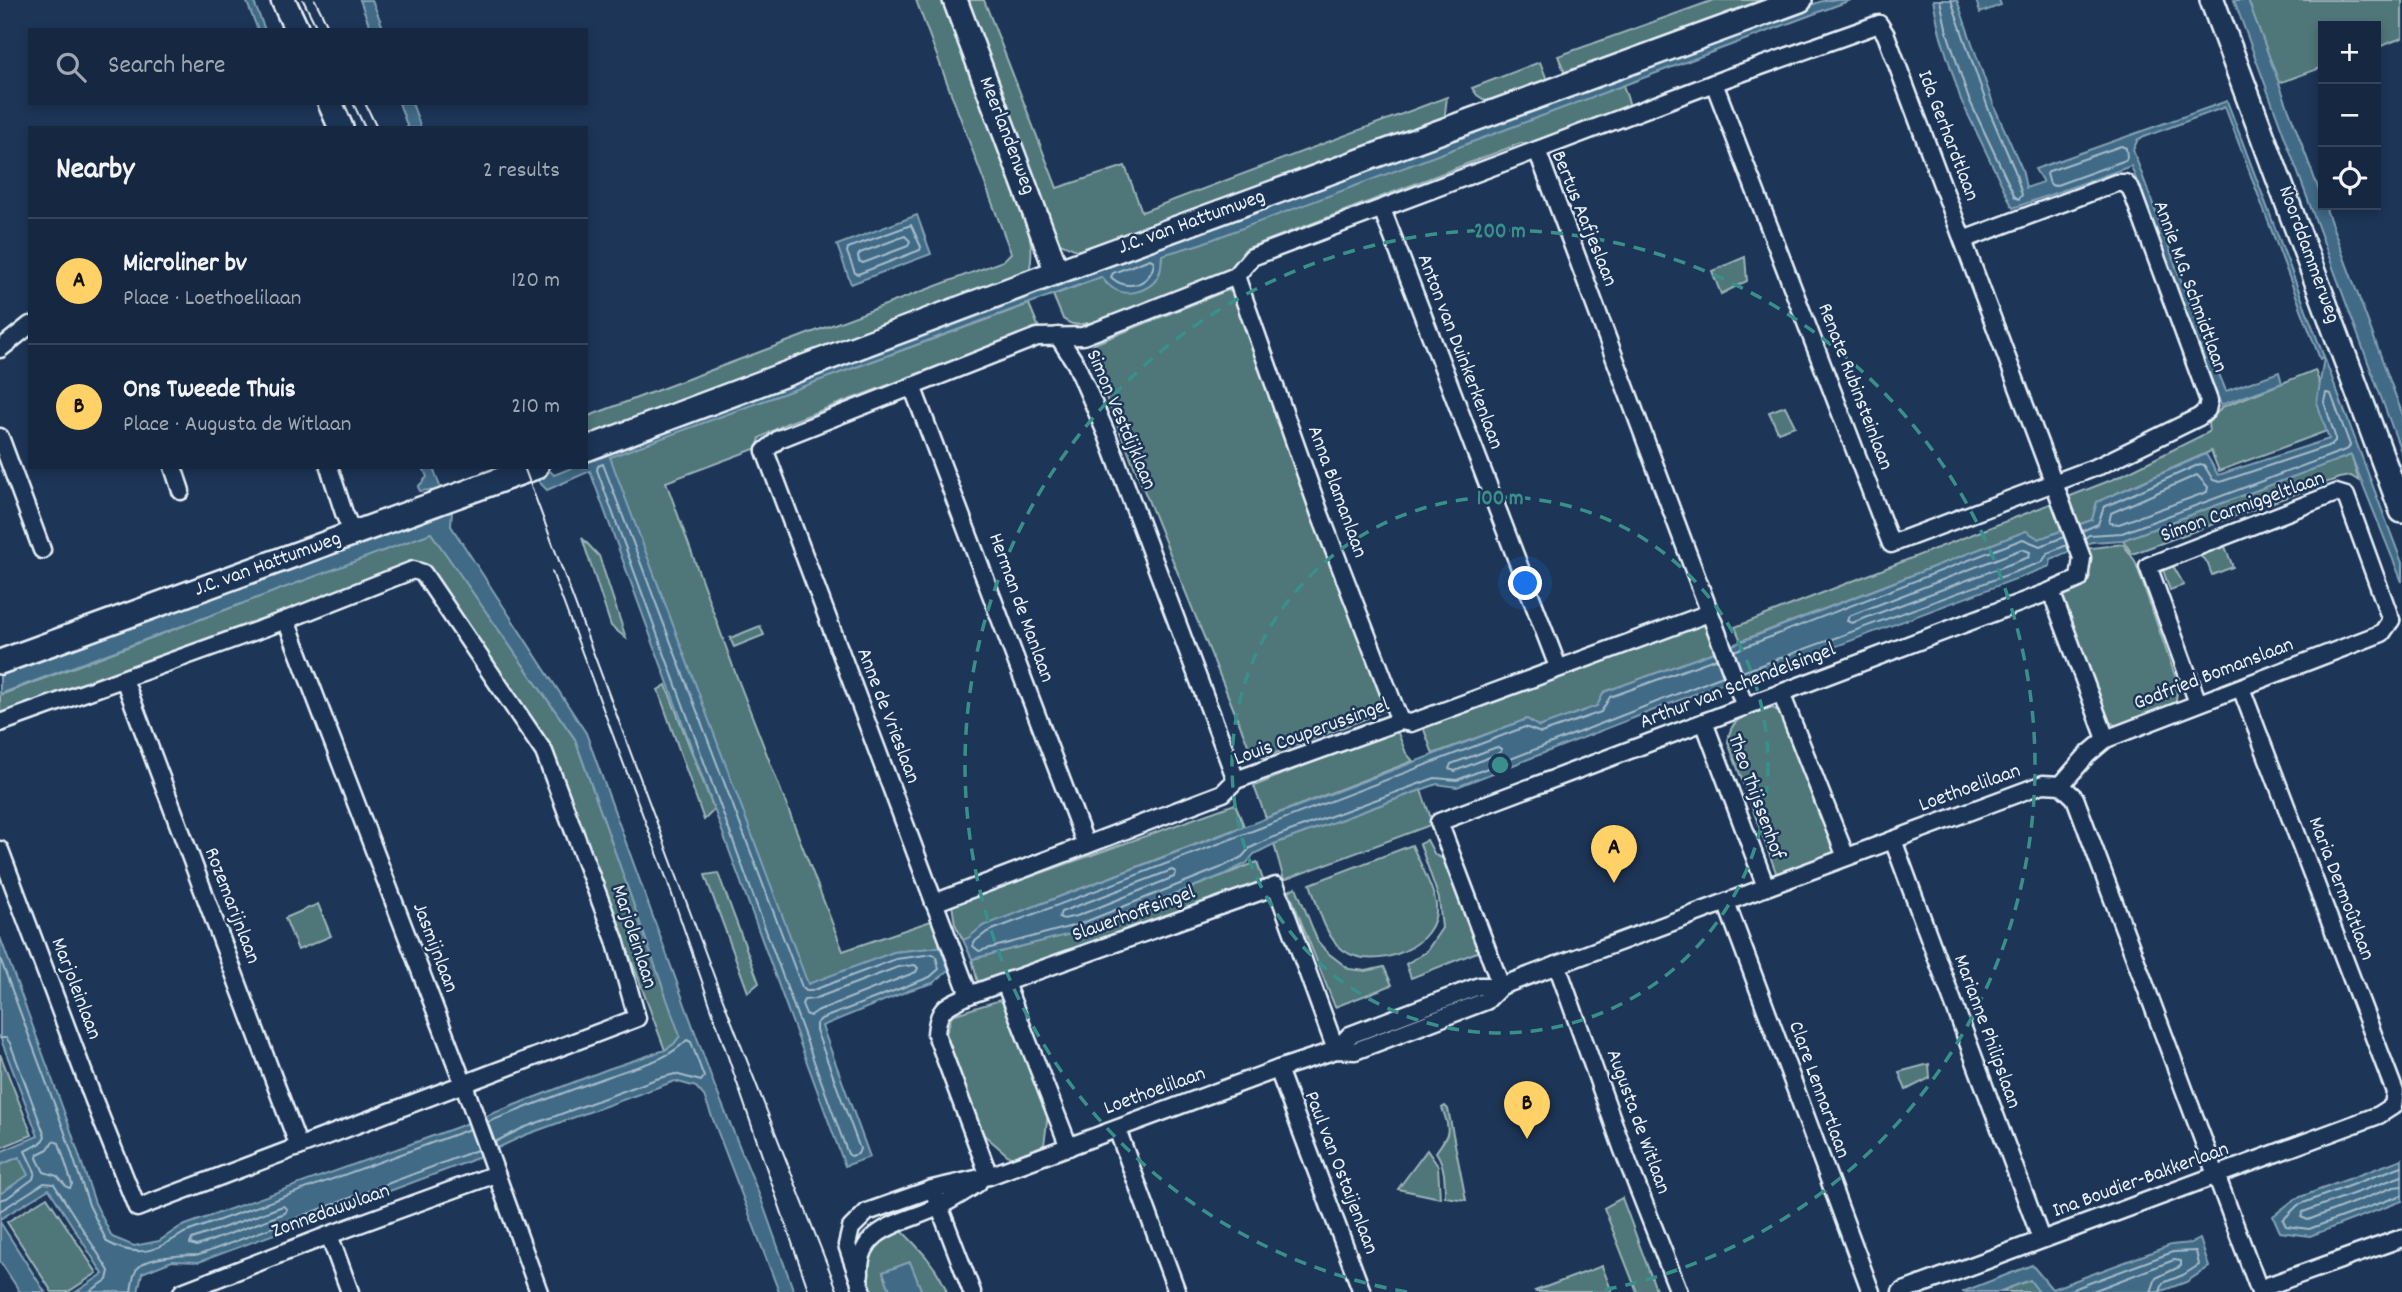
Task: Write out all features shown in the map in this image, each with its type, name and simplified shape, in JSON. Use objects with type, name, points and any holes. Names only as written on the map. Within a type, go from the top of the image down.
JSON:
[{"type":"street","points":[[283,0],[296,28]]},
{"type":"street","name":"Meerlandenweg","points":[[955,0],[1057,272]]},
{"type":"street","name":"J.C. van Hattumweg","points":[[588,448],[1057,272],[1800,0]]},
{"type":"street","name":"Noorddammerweg","points":[[2212,0],[2402,511]]},
{"type":"street","name":"Ida Gerhardtlaan","points":[[1537,150],[1879,24],[1886,35],[2082,558],[2079,579],[2051,591]]},
{"type":"street","name":"Renate Rubinsteinlaan","points":[[1714,83],[1891,544],[2054,484]]},
{"type":"street","points":[[331,105],[340,126]]},
{"type":"street","name":"Bertus Aafjeslaan","points":[[1058,336],[1083,336],[1236,276],[1252,257],[1537,150],[1745,707]]},
{"type":"street","name":"Annie M.G. Schmidtlaan","points":[[1963,240],[2116,183],[2125,183],[2131,188],[2209,401],[2207,410],[2199,417],[2099,466],[2054,484]]},
{"type":"street","name":"Anton van Duinkerkenlaan","points":[[1382,209],[1558,667]]},
{"type":"street","name":"Anna Blamanlaan","points":[[1236,276],[1320,514],[1400,721]]},
{"type":"street","points":[[0,349],[28,328]]},
{"type":"street","name":"Simon Vestdijklaan","points":[[765,451],[779,439],[912,386],[1037,337],[1058,336],[1076,364],[1107,435],[1236,780]]},
{"type":"street","name":"Herman de Manlaan","points":[[912,386],[1086,845]]},
{"type":"street","points":[[0,437],[42,550]]},
{"type":"street","name":"Anne de Vrieslaan","points":[[765,451],[969,995]]},
{"type":"street","points":[[174,469],[181,491]]},
{"type":"street","points":[[331,469],[353,534]]},
{"type":"street","name":"J.C. van Hattumweg","points":[[0,662],[353,534],[491,474],[523,469]]},
{"type":"street","name":"Simon Carmiggeltlaan","points":[[2198,704],[2148,566],[2336,493],[2346,496],[2397,618]]},
{"type":"street","name":"Marjoleinlaan","points":[[0,723],[286,620],[413,570],[424,573],[544,752],[613,934],[637,1018],[137,1208],[0,850]]},
{"type":"street","points":[[2051,591],[2106,739]]},
{"type":"street","name":"Arthur van Schendelsingel","points":[[1501,986],[1439,822],[2051,591]]},
{"type":"street","name":"Louis Couperussingel","points":[[934,903],[1223,793],[1236,780],[1400,721],[1411,723],[1709,614]]},
{"type":"street","name":"Godfried Bomanslaan","points":[[2061,785],[2087,755],[2106,739],[2382,633],[2397,618]]},
{"type":"street","name":"Jasmijnlaan","points":[[286,620],[464,1085],[539,1292]]},
{"type":"street","name":"Rozemarijnlaan","points":[[124,679],[299,1147]]},
{"type":"street","name":"Maria Dermoûtlaan","points":[[2241,688],[2395,1092],[2393,1105]]},
{"type":"street","points":[[1781,693],[1846,857]]},
{"type":"street","name":"Theo Thijssenhof","points":[[1704,722],[1766,887]]},
{"type":"street","name":"Loethoelilaan","points":[[862,1288],[847,1245],[851,1227],[867,1212],[932,1189],[989,1176],[1336,1050],[1350,1035],[1479,986],[1501,986],[2043,785],[2061,785]]},
{"type":"street","points":[[2061,785],[2075,798],[2260,1290],[2402,1238]]},
{"type":"street","name":"Marianne Philipslaan","points":[[1893,840],[2041,1239]]},
{"type":"street","name":"Slauerhoffsingel","points":[[989,1176],[936,1034],[937,1018],[944,1007],[969,995],[1276,886],[1336,1050]]},
{"type":"street","name":"Clare Lennartlaan","points":[[1726,902],[1871,1292]]},
{"type":"street","name":"Augusta de Witlaan","points":[[1558,965],[1623,1150],[1679,1292]]},
{"type":"street","points":[[1005,983],[1069,1147]]},
{"type":"street","name":"Paul van Ostaijenlaan","points":[[1278,1069],[1362,1292]]},
{"type":"street","name":"Ina Boudier-Bakkerlaan","points":[[1901,1292],[2379,1115],[2393,1105]]},
{"type":"street","points":[[1117,1129],[1177,1292]]},
{"type":"street","name":"Zonnedauwlaan","points":[[182,1292],[493,1167]]},
{"type":"street","name":"Loethoelilaan","points":[[862,1288],[859,1260],[872,1236],[939,1206],[989,1176]]},
{"type":"street","points":[[932,1189],[972,1292]]},
{"type":"street","points":[[329,1235],[351,1292]]},
{"type":"green space","points":[[916,0],[943,0],[1027,226],[1031,249],[1029,272],[588,440],[588,416],[1003,261],[1011,253]]},
{"type":"green space","points":[[963,0],[984,0],[1057,188],[1125,166],[1142,212],[1447,97],[1444,122],[1081,252],[1060,243],[1051,234]]},
{"type":"green space","points":[[1714,0],[1780,0],[1567,78],[1558,56]]},
{"type":"green space","points":[[2248,0],[2402,0],[2402,38],[2381,46],[2381,21],[2318,21],[2318,69],[2279,83]]},
{"type":"green space","points":[[1540,62],[1549,85],[1492,105],[1472,88]]},
{"type":"green space","points":[[1622,82],[1631,109],[1540,145],[1521,143],[1245,249],[1233,267],[1221,276],[1145,306],[1102,320],[1073,324],[1063,319],[1053,295],[1102,277],[1107,284],[1154,282],[1160,272],[1162,255]]},
{"type":"green space","points":[[1745,257],[1747,281],[1721,294],[1712,271]]},
{"type":"green space","points":[[1228,290],[1236,296],[1387,708],[1263,758],[1251,752],[1090,358],[1090,350],[1094,344]]},
{"type":"green space","points":[[1029,304],[1039,328],[785,424],[760,438],[757,448],[666,482],[735,672],[843,951],[931,921],[938,934],[940,947],[894,952],[808,985],[609,457]]},
{"type":"green space","points":[[2315,370],[2335,428],[2219,471],[2211,451],[2097,502],[2092,520],[2039,539],[2026,531],[1741,641],[1735,627],[2114,479],[2209,432],[2208,423],[2222,407]]},
{"type":"green space","points":[[1785,406],[1795,426],[1778,432],[1769,412]]},
{"type":"green space","points":[[2351,455],[2359,481],[2351,476],[2339,478],[2132,554],[2123,540]]},
{"type":"green space","points":[[431,532],[575,739],[678,1026],[680,1036],[665,1050],[552,747],[430,568],[421,563],[0,718],[0,695]]},
{"type":"green space","points":[[582,538],[599,556],[626,638],[611,626]]},
{"type":"green space","points":[[2123,544],[2135,561],[2178,684],[2175,708],[2119,727],[2106,720],[2061,597],[2090,577],[2084,549]]},
{"type":"green space","points":[[2224,544],[2233,567],[2212,575],[2207,562],[2198,554]]},
{"type":"green space","points":[[2172,564],[2184,585],[2170,590],[2162,567]]},
{"type":"green space","points":[[1691,621],[1707,626],[1717,651],[1604,692],[1598,706],[1539,727],[1527,719],[1433,754],[1422,724]]},
{"type":"green space","points":[[760,626],[764,635],[734,647],[730,638]]},
{"type":"green space","points":[[666,685],[714,810],[704,820],[658,690]]},
{"type":"green space","points":[[1773,708],[1782,714],[1835,853],[1777,875],[1728,742],[1737,721],[1749,714]]},
{"type":"green space","points":[[1391,731],[1398,733],[1406,753],[1413,761],[1266,818],[1254,786]]},
{"type":"green space","points":[[1421,790],[1433,824],[1284,880],[1274,844]]},
{"type":"green space","points":[[1235,804],[1244,826],[983,926],[968,939],[963,940],[955,924],[952,905]]},
{"type":"green space","points":[[1427,840],[1435,855],[1446,860],[1480,951],[1411,978],[1406,964],[1426,952],[1442,928],[1439,899],[1420,844]]},
{"type":"green space","points":[[1412,845],[1435,898],[1434,920],[1428,933],[1417,944],[1387,957],[1371,959],[1343,950],[1326,929],[1310,884]]},
{"type":"green space","points":[[1257,862],[1264,883],[1015,973],[978,983],[972,959],[1082,931]]},
{"type":"green space","points":[[718,873],[759,983],[748,992],[705,875]]},
{"type":"green space","points":[[1296,887],[1318,942],[1328,953],[1349,969],[1366,971],[1384,967],[1392,985],[1335,1007],[1289,891]]},
{"type":"green space","points":[[318,904],[331,936],[298,950],[285,918]]},
{"type":"green space","points":[[1000,1000],[1010,1008],[1048,1114],[1044,1145],[1011,1158],[984,1135],[945,1037],[952,1015]]},
{"type":"green space","points":[[0,1054],[32,1135],[0,1148]]},
{"type":"green space","points":[[1929,1064],[1930,1078],[1906,1090],[1899,1072]]},
{"type":"green space","points":[[1445,1106],[1448,1109],[1466,1200],[1445,1197],[1443,1168],[1436,1152],[1448,1132],[1442,1108]]},
{"type":"green space","points":[[1427,1150],[1438,1166],[1440,1198],[1398,1189]]},
{"type":"green space","points":[[19,1157],[29,1175],[0,1194],[0,1165]]},
{"type":"green space","points":[[47,1197],[97,1273],[68,1292],[52,1292],[7,1222]]},
{"type":"green space","points":[[1622,1198],[1657,1292],[1637,1292],[1604,1208]]},
{"type":"green space","points":[[900,1229],[933,1266],[947,1292],[922,1292],[910,1262],[883,1272],[891,1292],[871,1292],[866,1265],[878,1240]]},
{"type":"green space","points":[[1602,1266],[1612,1292],[1535,1291]]},
{"type":"green space","points":[[2030,1280],[2039,1292],[1998,1292]]},
{"type":"water","points":[[246,0],[253,0],[264,28],[257,28]]},
{"type":"water","points":[[360,0],[372,0],[383,28],[370,28]]},
{"type":"water","points":[[1825,0],[1851,0],[1200,244],[1162,255],[1157,278],[1141,290],[1120,292],[1101,277],[610,457],[808,984],[894,952],[940,947],[949,970],[933,983],[822,1026],[870,1157],[845,1166],[590,471],[547,490],[539,482],[540,475],[550,471],[554,475],[569,469],[588,469],[588,462],[1181,240],[1195,231]]},
{"type":"water","points":[[1933,0],[1957,0],[1994,106],[2022,169],[2026,188],[2043,182],[2035,169],[2227,101],[2324,357],[2320,359],[2225,107],[2138,139],[2133,150],[2185,291],[2226,391],[2279,372],[2282,383],[2221,405],[2131,166],[2013,208],[1961,100],[1940,34]]},
{"type":"water","points":[[1976,0],[1999,0],[2001,5],[1980,13]]},
{"type":"water","points":[[2234,0],[2248,0],[2318,188],[2318,210],[2326,210],[2402,413],[2402,454]]},
{"type":"water","points":[[400,105],[413,105],[420,126],[407,126]]},
{"type":"water","points":[[917,215],[931,254],[851,284],[837,245]]},
{"type":"water","points":[[2324,357],[2402,563],[2402,582],[2351,455],[2123,540],[2092,542],[2051,559],[2050,566],[1754,677],[1729,681],[1457,787],[1437,784],[1274,844],[1254,854],[1247,863],[1223,875],[1082,931],[972,959],[963,940],[983,926],[1527,719],[1539,727],[1597,706],[1604,692],[2026,531],[2039,539],[2092,520],[2097,502],[2206,454],[2218,475],[2329,439],[2317,402]]},
{"type":"water","points":[[424,469],[434,469],[442,492],[435,494],[430,490],[420,491],[418,487],[427,477]]},
{"type":"water","points":[[448,507],[452,510],[451,526],[586,733],[715,1087],[761,1199],[794,1292],[779,1292],[704,1096],[696,1087],[675,1081],[525,1135],[470,1161],[199,1262],[172,1261],[142,1273],[138,1292],[76,1292],[103,1274],[49,1189],[0,1219],[0,1194],[28,1175],[19,1157],[0,1165],[0,1152],[38,1136],[0,1037],[0,937],[95,1203],[112,1237],[134,1246],[159,1241],[180,1227],[665,1050],[680,1036],[575,739],[431,533],[0,694],[0,676],[440,516],[441,510]]},
{"type":"water","points":[[2402,1159],[2402,1201],[2310,1236],[2280,1232],[2273,1216],[2295,1199]]},
{"type":"water","points":[[0,1222],[45,1292],[20,1292],[0,1261]]},
{"type":"water","points":[[2200,1239],[2209,1267],[2186,1282],[2159,1292],[2039,1292],[2030,1280],[1998,1292],[1962,1292],[2032,1265],[2052,1289],[2171,1245]]},
{"type":"water","points":[[910,1262],[922,1292],[891,1292],[883,1272]]},
{"type":"tram line","points":[[303,0],[317,28]]},
{"type":"tram line","points":[[315,0],[329,28]]},
{"type":"tram line","points":[[354,105],[364,126]]},
{"type":"tram line","points":[[366,105],[376,126]]},
{"type":"tram line","points":[[525,469],[717,984],[838,1292]]},
{"type":"tram line","points":[[552,572],[667,880],[809,1292]]},
{"type":"place","name":"Microliner bv","points":[[1614,883]]},
{"type":"place","name":"Ons Tweede Thuis","points":[[1527,1139]]}]
